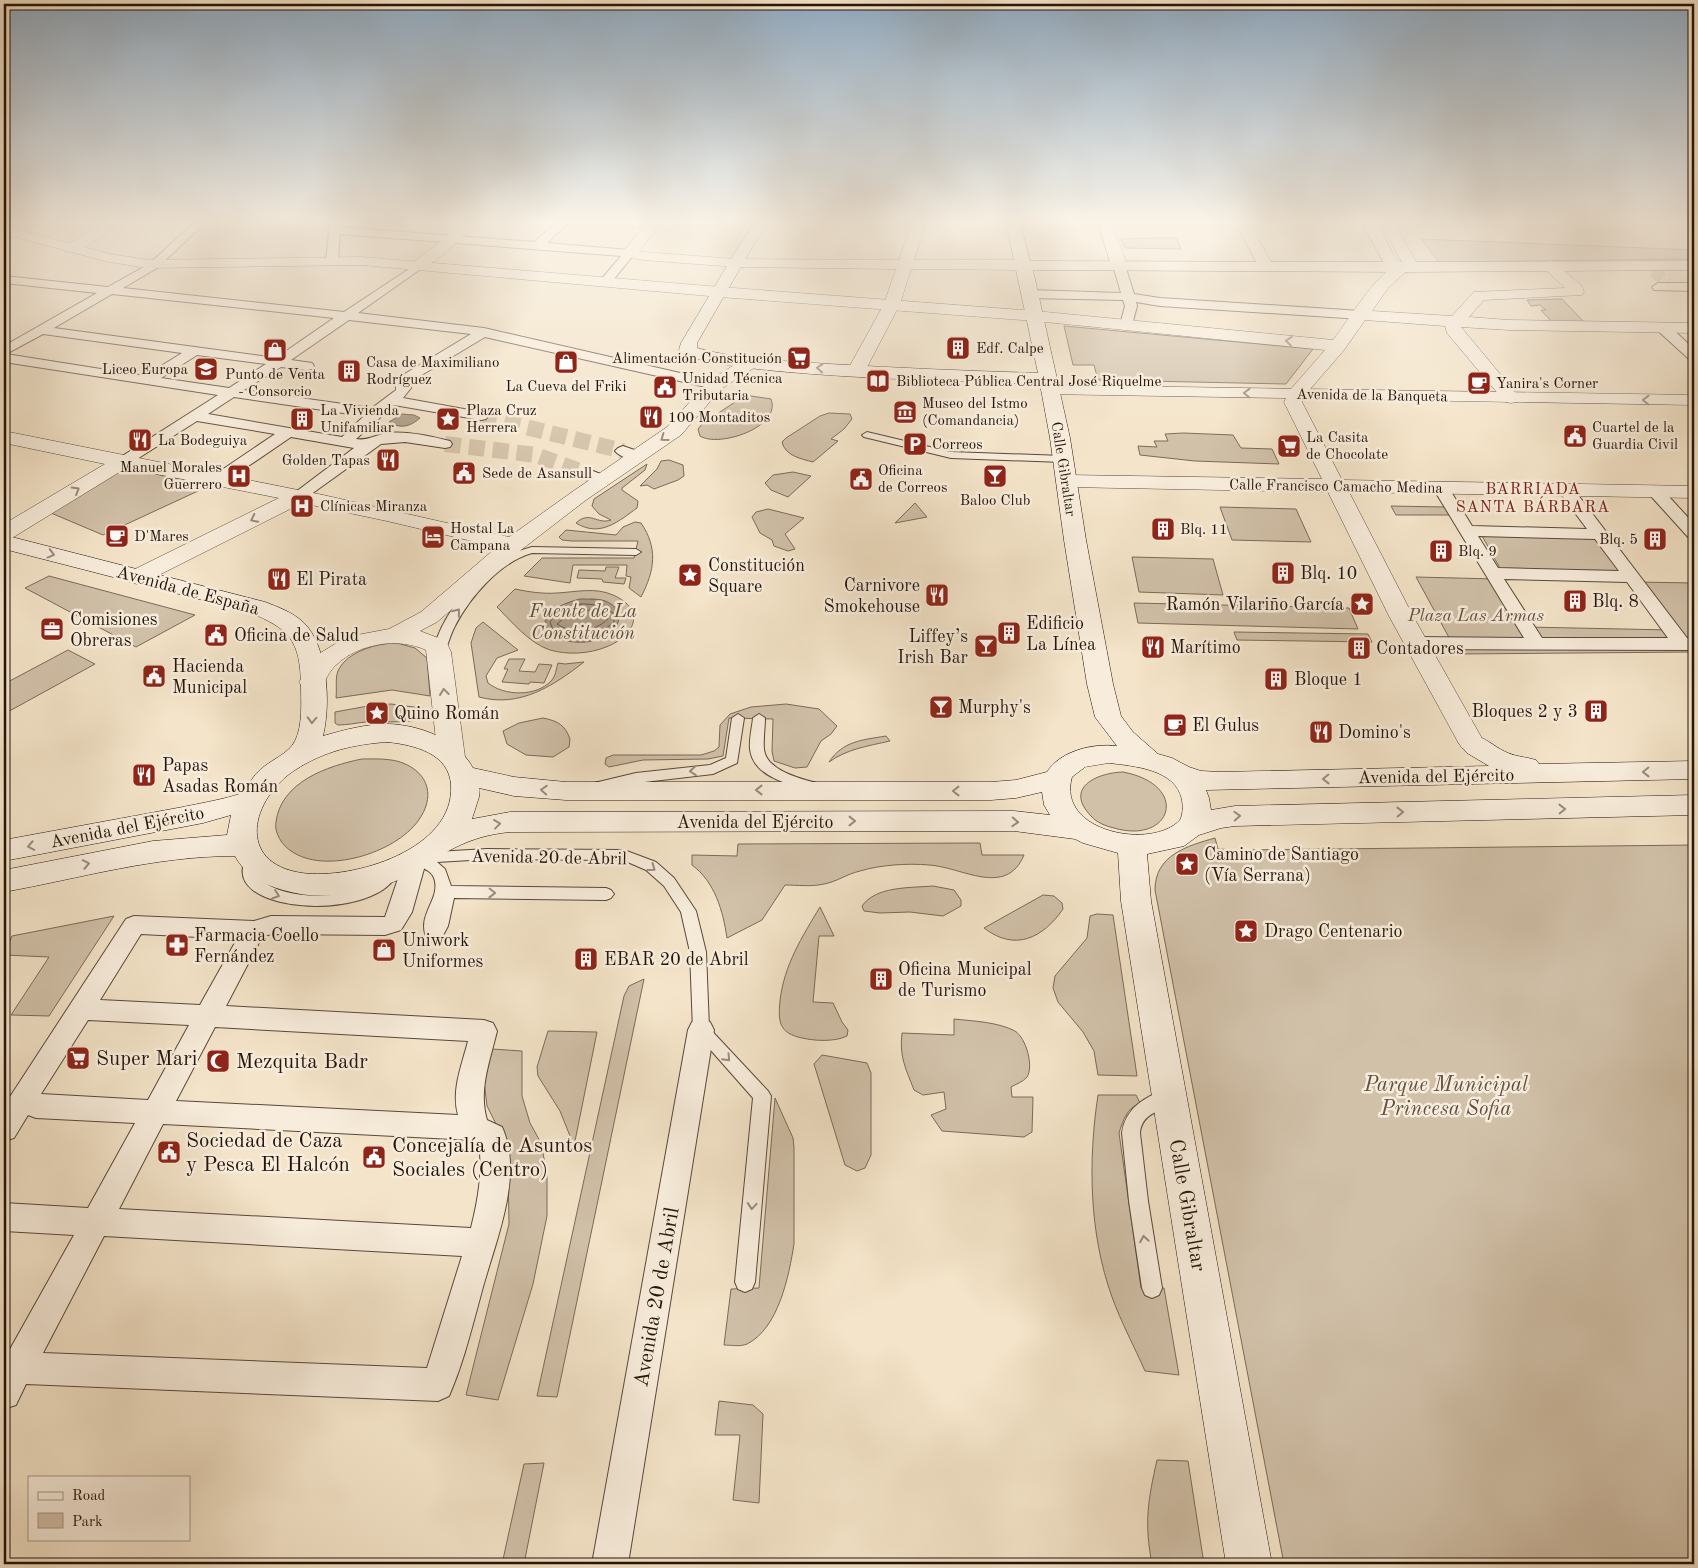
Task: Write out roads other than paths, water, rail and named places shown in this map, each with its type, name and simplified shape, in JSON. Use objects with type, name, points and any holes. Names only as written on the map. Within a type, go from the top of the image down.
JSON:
[{"type":"street","points":[[4,351],[100,296]]},
{"type":"street","points":[[167,296],[431,324],[484,332],[715,385]]},
{"type":"street","points":[[4,533],[121,463],[232,393],[374,296]]},
{"type":"street","name":"Avenida de la Banqueta","points":[[717,296],[689,343],[688,350],[744,366],[856,371],[1049,384],[1296,394],[1694,400]]},
{"type":"street","points":[[780,296],[1035,316],[1338,346]]},
{"type":"street","points":[[856,371],[895,296]]},
{"type":"street","name":"Calle Gibraltar","points":[[1030,296],[1063,459],[1078,560],[1100,684],[1108,717],[1124,738],[1138,753],[1148,760]]},
{"type":"street","points":[[1113,296],[1130,299],[1455,322],[1694,328]]},
{"type":"street","points":[[1375,296],[1338,346],[1296,394],[1294,402],[1296,410],[1337,486],[1415,643],[1471,742],[1492,757],[1517,765],[1577,767],[1611,772]]},
{"type":"street","points":[[1479,296],[1455,322],[1453,329],[1510,398]]},
{"type":"street","points":[[1568,296],[1598,326]]},
{"type":"street","points":[[1126,325],[1131,306],[1130,299]]},
{"type":"street","points":[[1662,327],[1694,356]]},
{"type":"street","points":[[40,330],[307,366]]},
{"type":"street","points":[[137,577],[297,497],[356,446],[375,413],[402,392],[404,388],[403,381],[484,332]]},
{"type":"street","points":[[148,381],[194,351]]},
{"type":"street","points":[[4,358],[148,381],[375,413]]},
{"type":"street","points":[[395,635],[420,623],[447,604],[522,545],[595,477],[631,453],[674,431],[715,385],[744,366]]},
{"type":"street","points":[[391,400],[481,416]]},
{"type":"street","points":[[414,439],[452,411]]},
{"type":"street","points":[[196,416],[356,446],[382,437],[414,439],[445,444]]},
{"type":"street","points":[[216,481],[288,432]]},
{"type":"street","points":[[4,437],[121,463],[433,524],[522,545]]},
{"type":"street","name":"Calle Francisco Camacho Medina","points":[[1067,481],[1694,492]]},
{"type":"street","points":[[1441,488],[1537,644]]},
{"type":"street","points":[[1566,490],[1632,577],[1688,644]]},
{"type":"street","points":[[1655,491],[1694,533]]},
{"type":"street","points":[[1468,531],[1600,534]]},
{"type":"street","name":"Avenida de España","points":[[4,542],[257,608],[286,620],[300,632],[311,662],[312,729],[309,740],[299,756]]},
{"type":"street","points":[[1494,576],[1632,577]]},
{"type":"street","points":[[4,1129],[134,925],[254,930],[271,925],[385,926],[394,924],[400,912],[414,858],[450,830],[460,814],[466,793],[457,766],[437,646],[430,641],[411,636],[395,635],[365,640],[349,646],[326,660],[312,682]]},
{"type":"street","points":[[1415,643],[1688,644]]},
{"type":"street","points":[[1087,757],[1110,754],[1148,760],[1163,765],[1178,774],[1192,787],[1198,801],[1197,814],[1190,828],[1177,837],[1154,843],[1132,845],[1096,837],[1078,829],[1059,806],[1056,794],[1056,779],[1066,767],[1095,751],[1108,717]]},
{"type":"street","name":"Avenida del Ejército","points":[[299,756],[348,737],[388,733],[410,736],[443,749],[457,766],[488,782],[518,788],[586,791],[992,791],[1056,779]]},
{"type":"street","points":[[1410,777],[1421,770],[1463,762],[1469,753],[1471,742]]},
{"type":"street","points":[[248,853],[241,826],[250,800],[274,773],[299,756]]},
{"type":"street","name":"Avenida del Ejército","points":[[1178,774],[1214,781],[1694,770]]},
{"type":"street","name":"Avenida del Ejército","points":[[4,851],[203,813],[250,800]]},
{"type":"street","name":"Avenida del Ejército","points":[[1190,828],[1218,818],[1235,816],[1694,806]]},
{"type":"street","name":"Avenida del Ejército","points":[[4,881],[162,849],[191,846],[248,853],[267,872],[287,880],[311,885],[338,884],[356,881],[414,858],[474,828],[510,822],[1014,821],[1078,829]]},
{"type":"street","name":"Calle Gibraltar","points":[[1132,845],[1136,901],[1249,1564]]},
{"type":"street","points":[[36,1106],[155,1112],[476,1128],[492,1136],[496,1152],[489,1215],[438,1385],[8,1376],[95,1223],[155,1112],[207,1016],[254,930]]},
{"type":"street","points":[[81,1009],[484,1031],[469,1089],[469,1107],[476,1128]]},
{"type":"street","name":"Avenida 20 de Abril","points":[[610,1564],[701,1030]]},
{"type":"street","points":[[4,1217],[481,1243]]},
{"type":"lane","points":[[866,435],[951,455],[1063,459]]},
{"type":"lane","points":[[439,652],[441,642],[452,619],[467,600],[510,559],[519,553],[522,545],[636,550]]},
{"type":"lane","points":[[586,791],[604,784],[636,778],[713,770],[723,766],[732,760],[738,718]]},
{"type":"lane","points":[[759,718],[757,750],[762,764],[804,785],[833,790]]},
{"type":"lane","name":"Avenida 20 de Abril","points":[[414,858],[487,854],[624,855],[651,866],[669,882],[688,911],[698,952],[701,1030]]},
{"type":"lane","points":[[414,858],[429,864],[440,873],[443,892],[606,894]]},
{"type":"lane","points":[[701,1030],[762,1096],[745,1282]]},
{"type":"lane","points":[[1152,1288],[1132,1152],[1131,1125],[1139,1112],[1169,1096]]},
{"type":"water","points":[[402,414],[414,415],[420,418],[405,426],[397,426],[389,422]]},
{"type":"water","name":"Fuente de La Constitución","points":[[580,599],[602,600],[613,606],[619,614],[619,619],[614,629],[592,640],[576,642],[562,639],[551,633],[546,625],[548,616],[559,607]]},
{"type":"tunnel","points":[[481,416],[623,451]]},
{"type":"tunnel","points":[[445,444],[536,455],[588,474]]},
{"type":"place","name":"Edf. Calpe","points":[[958,348]]},
{"type":"place","name":"Punto de Venta - Consorcio","points":[[275,350]]},
{"type":"place","name":"Alimentación Constitución","points":[[799,358]]},
{"type":"place","name":"La Cueva del Friki","points":[[566,362]]},
{"type":"place","name":"Liceo Europa","points":[[206,369]]},
{"type":"place","name":"Casa de Maximiliano Rodríguez","points":[[349,371]]},
{"type":"place","name":"Biblioteca Pública Central José Riquelme","points":[[878,381]]},
{"type":"place","name":"Yanira's Corner","points":[[1479,383]]},
{"type":"place","name":"Unidad Técnica Tributaria","points":[[665,387]]},
{"type":"place","name":"Museo del Istmo (Comandancia)","points":[[905,412]]},
{"type":"place","name":"100 Montaditos","points":[[651,417]]},
{"type":"place","name":"La Vivienda Unifamiliar","points":[[302,419]]},
{"type":"place","name":"Plaza Cruz Herrera","points":[[448,419]]},
{"type":"place","name":"Cuartel de la Guardia Civil","points":[[1575,436]]},
{"type":"place","name":"La Bodeguiya","points":[[140,440]]},
{"type":"place","name":"Correos","points":[[915,444]]},
{"type":"place","name":"La Casita de Chocolate","points":[[1289,446]]},
{"type":"place","name":"Golden Tapas","points":[[388,460]]},
{"type":"place","name":"Sede de Asansull","points":[[464,473]]},
{"type":"place","name":"Manuel Morales Guerrero","points":[[239,476]]},
{"type":"place","name":"Baloo Club","points":[[995,476]]},
{"type":"place","name":"Oficina de Correos","points":[[861,479]]},
{"type":"place","name":"Clínicas Miranza","points":[[302,506]]},
{"type":"place","name":"Blq. 11","points":[[1163,529]]},
{"type":"place","name":"D'Mares","points":[[117,536]]},
{"type":"place","name":"Hostal La Campana","points":[[433,537]]},
{"type":"place","name":"Blq. 5","points":[[1655,539]]},
{"type":"place","name":"Blq. 9","points":[[1441,551]]},
{"type":"place","name":"Blq. 10","points":[[1283,573]]},
{"type":"place","name":"Constitución Square","points":[[690,575]]},
{"type":"place","name":"El Pirata","points":[[279,579]]},
{"type":"place","name":"Carnivore Smokehouse","points":[[937,595]]},
{"type":"place","name":"Blq. 8","points":[[1575,601]]},
{"type":"place","name":"Ramón Vilariño García","points":[[1362,604]]},
{"type":"place","name":"Comisiones Obreras","points":[[52,629]]},
{"type":"place","name":"Edificio La Línea","points":[[1009,633]]},
{"type":"place","name":"Oficina de Salud","points":[[216,635]]},
{"type":"place","name":"Liffey’s Irish Bar","points":[[986,646]]},
{"type":"place","name":"Marítimo","points":[[1153,647]]},
{"type":"place","name":"Contadores","points":[[1359,648]]},
{"type":"place","name":"Hacienda Municipal","points":[[154,676]]},
{"type":"place","name":"Bloque 1","points":[[1276,679]]},
{"type":"place","name":"Murphy's","points":[[941,707]]},
{"type":"place","name":"Bloques 2 y 3","points":[[1596,711]]},
{"type":"place","name":"Quino Román","points":[[377,713]]},
{"type":"place","name":"El Gulus","points":[[1175,725]]},
{"type":"place","name":"Domino's","points":[[1321,732]]},
{"type":"place","name":"Papas Asadas Román","points":[[144,775]]},
{"type":"place","name":"Camino de Santiago (Vía Serrana)","points":[[1187,864]]},
{"type":"place","name":"Drago Centenario","points":[[1246,931]]},
{"type":"place","name":"Farmacia Coello Fernández","points":[[177,945]]},
{"type":"place","name":"Uniwork Uniformes","points":[[384,950]]},
{"type":"place","name":"EBAR 20 de Abril","points":[[586,959]]},
{"type":"place","name":"Oficina Municipal de Turismo","points":[[881,979]]},
{"type":"place","name":"Super Mari","points":[[78,1058]]},
{"type":"place","name":"Mezquita Badr","points":[[218,1061]]},
{"type":"place","name":"Sociedad de Caza y Pesca El Halcón","points":[[169,1152]]},
{"type":"place","name":"Concejalía de Asuntos Sociales (Centro)","points":[[374,1157]]},
{"type":"district","name":"BARRIADA SANTA BÁRBARA","points":[[1533,497]]},
{"type":"park label","name":"Plaza Las Armas","points":[[1476,615]]},
{"type":"park label","name":"Parque Municipal Princesa Sofia","points":[[1446,1096]]}]
